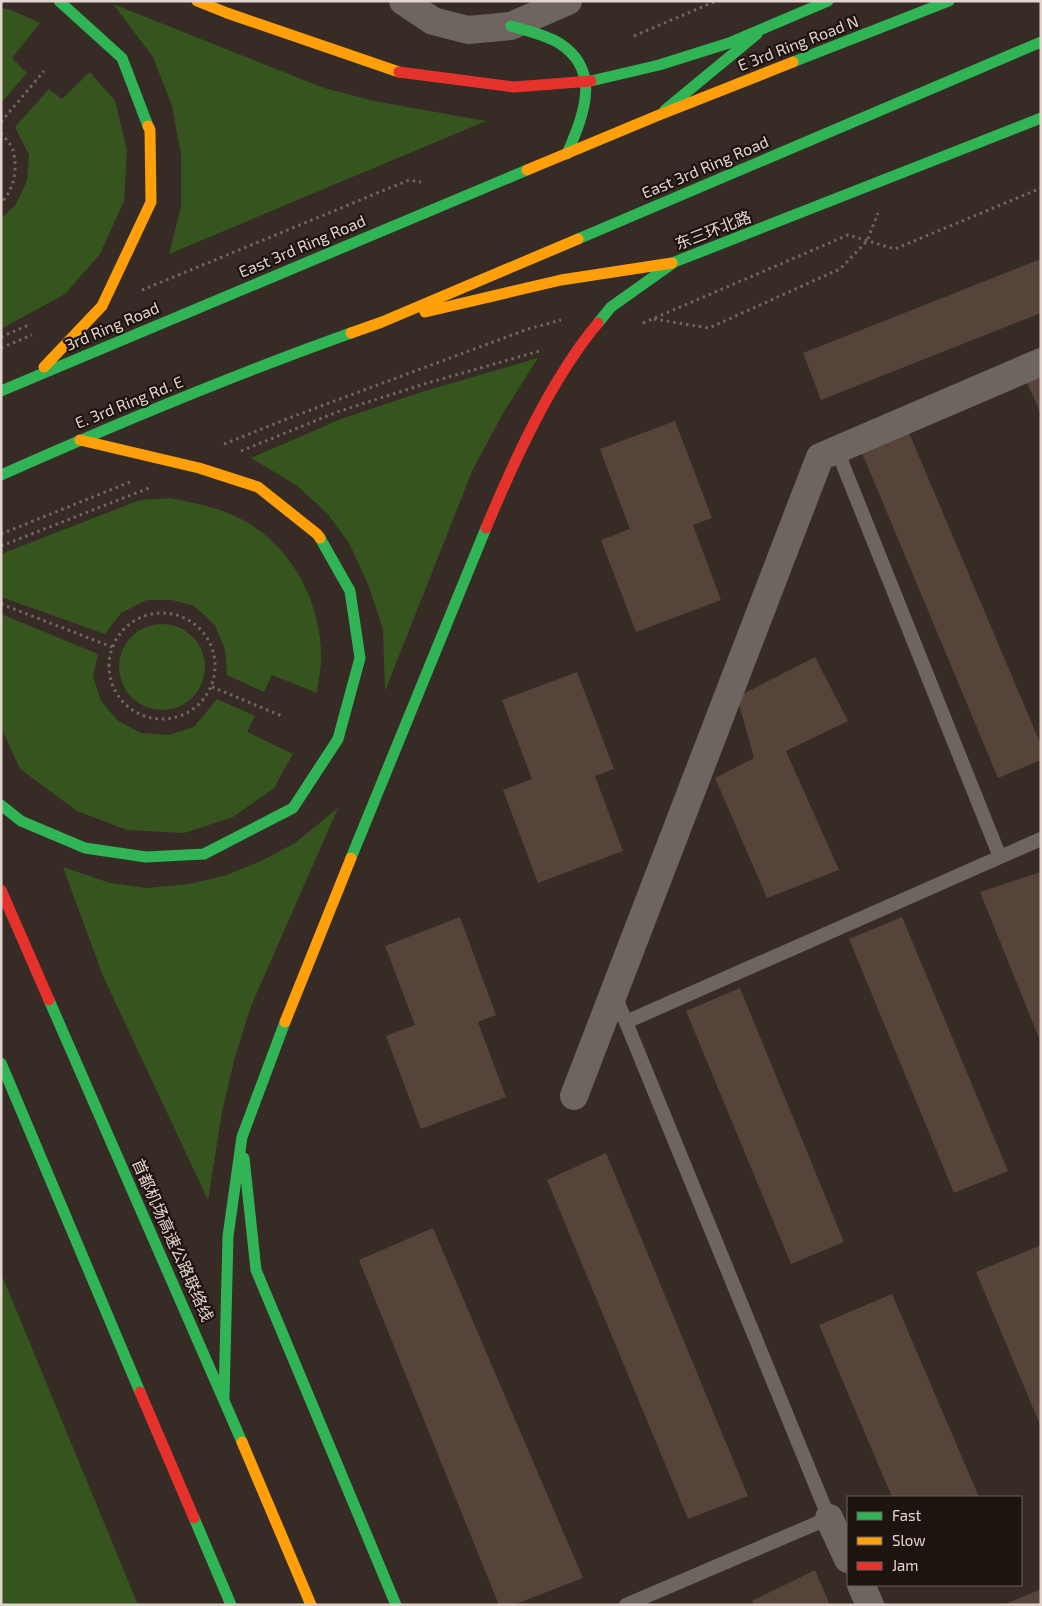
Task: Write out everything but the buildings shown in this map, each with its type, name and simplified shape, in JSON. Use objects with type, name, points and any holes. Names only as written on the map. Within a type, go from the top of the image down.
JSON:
[{"type":"main road","points":[[36,376],[102,306],[150,202],[150,130],[122,58],[59,1]]},
{"type":"main road","points":[[197,1],[398,72],[514,87],[598,81],[650,67],[729,43],[828,1]]},
{"type":"main road","points":[[659,115],[797,1]]},
{"type":"main road","name":"E 3rd Ring Road N","points":[[659,115],[949,1]]},
{"type":"main road","points":[[510,26],[545,36],[568,49],[582,65],[587,92],[582,120],[567,154]]},
{"type":"main road","name":"East 3rd Ring Road","points":[[382,322],[1041,42]]},
{"type":"main road","name":"East 3rd Ring Road","points":[[235,292],[659,115]]},
{"type":"main road","name":"东三环北路","points":[[382,322],[561,280],[673,263],[1041,118]]},
{"type":"main road","points":[[224,1398],[228,1236],[242,1137],[271,1055],[504,484],[545,403],[580,344],[612,307],[673,263]]},
{"type":"main road","name":"3rd Ring Road","points":[[1,391],[235,292]]},
{"type":"main road","name":"E. 3rd Ring Rd. E","points":[[1,475],[80,440],[270,362],[382,322]]},
{"type":"main road","points":[[1,805],[22,822],[85,848],[146,858],[204,854],[293,808],[338,739],[360,658],[350,591],[317,534],[258,487],[199,468],[80,440]]},
{"type":"main road","name":"首都机场高速公路联络线","points":[[1,890],[224,1398],[311,1605]]},
{"type":"main road","points":[[1,1063],[231,1605]]},
{"type":"main road","points":[[242,1137],[256,1270],[396,1605]]},
{"type":"street","points":[[403,1],[433,21],[468,30],[510,26],[568,1]]},
{"type":"street","points":[[574,1096],[820,457],[1041,362]]},
{"type":"street","points":[[828,1518],[847,1557]]},
{"type":"street","points":[[861,1586],[870,1605]]},
{"type":"lane","points":[[836,450],[1000,857]]},
{"type":"lane","points":[[626,1022],[1041,839]]},
{"type":"lane","points":[[614,993],[828,1518],[626,1605]]},
{"type":"path","points":[[634,36],[716,1]]},
{"type":"path","points":[[1,122],[44,71]]},
{"type":"path","points":[[1,133],[12,149],[16,170],[8,196],[1,203]]},
{"type":"path","points":[[102,306],[409,180],[428,183]]},
{"type":"path","points":[[635,325],[848,235],[895,249],[1041,188]]},
{"type":"path","points":[[1,337],[31,324]]},
{"type":"path","points":[[1,348],[38,333]]},
{"type":"path","points":[[199,468],[337,412],[537,350],[580,344]]},
{"type":"path","points":[[1,546],[154,486]]},
{"type":"path","points":[[1,604],[113,647]]},
{"type":"path","points":[[154,612],[179,614],[191,620],[209,640],[216,660],[212,687],[196,708],[173,720],[149,719],[130,711],[114,692],[108,671],[113,647],[129,623],[154,612]]},
{"type":"path","points":[[212,687],[282,716]]},
{"type":"green space","points":[[113,4],[324,88],[374,101],[486,121],[169,254],[181,207],[181,154],[172,106],[153,57]]},
{"type":"green space","points":[[1,8],[11,10],[40,23],[12,58],[27,73],[1,103]]},
{"type":"green space","points":[[90,72],[115,101],[127,150],[124,201],[100,254],[65,294],[1,329],[1,218],[15,206],[27,181],[29,155],[15,127],[49,89],[62,99]]},
{"type":"green space","points":[[538,358],[505,410],[473,469],[385,691],[383,629],[368,584],[349,543],[327,513],[296,485],[251,458],[341,419],[428,390]]},
{"type":"green space","points":[[170,498],[214,508],[239,518],[257,529],[274,543],[288,559],[300,577],[316,617],[321,659],[317,693],[272,675],[264,692],[227,675],[225,650],[215,625],[194,606],[172,600],[147,600],[121,613],[105,634],[1,597],[1,554],[140,500]]},
{"type":"green space","points":[[1,614],[98,654],[93,676],[101,701],[118,721],[141,733],[169,735],[194,727],[217,699],[255,716],[247,732],[293,754],[274,788],[233,817],[184,833],[127,830],[77,811],[20,769],[1,727]]},
{"type":"green space","points":[[162,624],[178,628],[192,637],[201,651],[205,667],[201,683],[192,697],[178,706],[162,710],[146,706],[132,697],[123,683],[119,667],[123,651],[132,637],[146,628]]},
{"type":"green space","points":[[338,808],[251,1006],[235,1057],[222,1112],[208,1200],[103,976],[63,867],[110,883],[147,888],[189,884],[227,875],[261,861],[295,843]]},
{"type":"green space","points":[[1,1273],[138,1605],[1,1605]]},
{"type":"traffic: fast","points":[[59,1],[122,58],[148,126]]},
{"type":"traffic: fast","points":[[591,81],[659,65],[729,43],[828,1]]},
{"type":"traffic: fast","points":[[793,62],[949,1]]},
{"type":"traffic: fast","points":[[511,26],[541,35],[559,43],[573,54],[581,67],[585,80],[583,110],[567,154]]},
{"type":"traffic: fast","points":[[665,110],[757,34]]},
{"type":"traffic: fast","points":[[578,239],[1041,42]]},
{"type":"traffic: fast","points":[[672,263],[1041,118]]},
{"type":"traffic: fast","points":[[1,391],[527,170]]},
{"type":"traffic: fast","points":[[598,323],[611,307],[673,263]]},
{"type":"traffic: fast","points":[[1,475],[175,401],[351,333]]},
{"type":"traffic: fast","points":[[351,858],[486,528]]},
{"type":"traffic: fast","points":[[1,805],[21,821],[85,848],[146,857],[204,854],[293,808],[338,739],[360,658],[350,591],[320,538]]},
{"type":"traffic: fast","points":[[49,1000],[242,1442]]},
{"type":"traffic: fast","points":[[224,1398],[228,1236],[242,1137],[285,1022]]},
{"type":"traffic: fast","points":[[1,1063],[140,1392]]},
{"type":"traffic: fast","points":[[244,1158],[256,1270],[396,1605]]},
{"type":"traffic: fast","points":[[194,1518],[231,1605]]},
{"type":"traffic: slow","points":[[197,1],[399,72]]},
{"type":"traffic: slow","points":[[527,170],[793,62]]},
{"type":"traffic: slow","points":[[44,367],[102,306],[151,202],[150,130],[148,126]]},
{"type":"traffic: slow","points":[[351,333],[382,322],[578,239]]},
{"type":"traffic: slow","points":[[425,312],[561,280],[672,263]]},
{"type":"traffic: slow","points":[[80,440],[199,468],[258,487],[320,538]]},
{"type":"traffic: slow","points":[[285,1022],[351,858]]},
{"type":"traffic: slow","points":[[242,1442],[311,1605]]},
{"type":"traffic: jam","points":[[399,72],[514,87],[591,81]]},
{"type":"traffic: jam","points":[[486,528],[521,448],[549,395],[581,345],[598,323]]},
{"type":"traffic: jam","points":[[1,890],[49,1000]]},
{"type":"traffic: jam","points":[[140,1392],[194,1518]]}]
